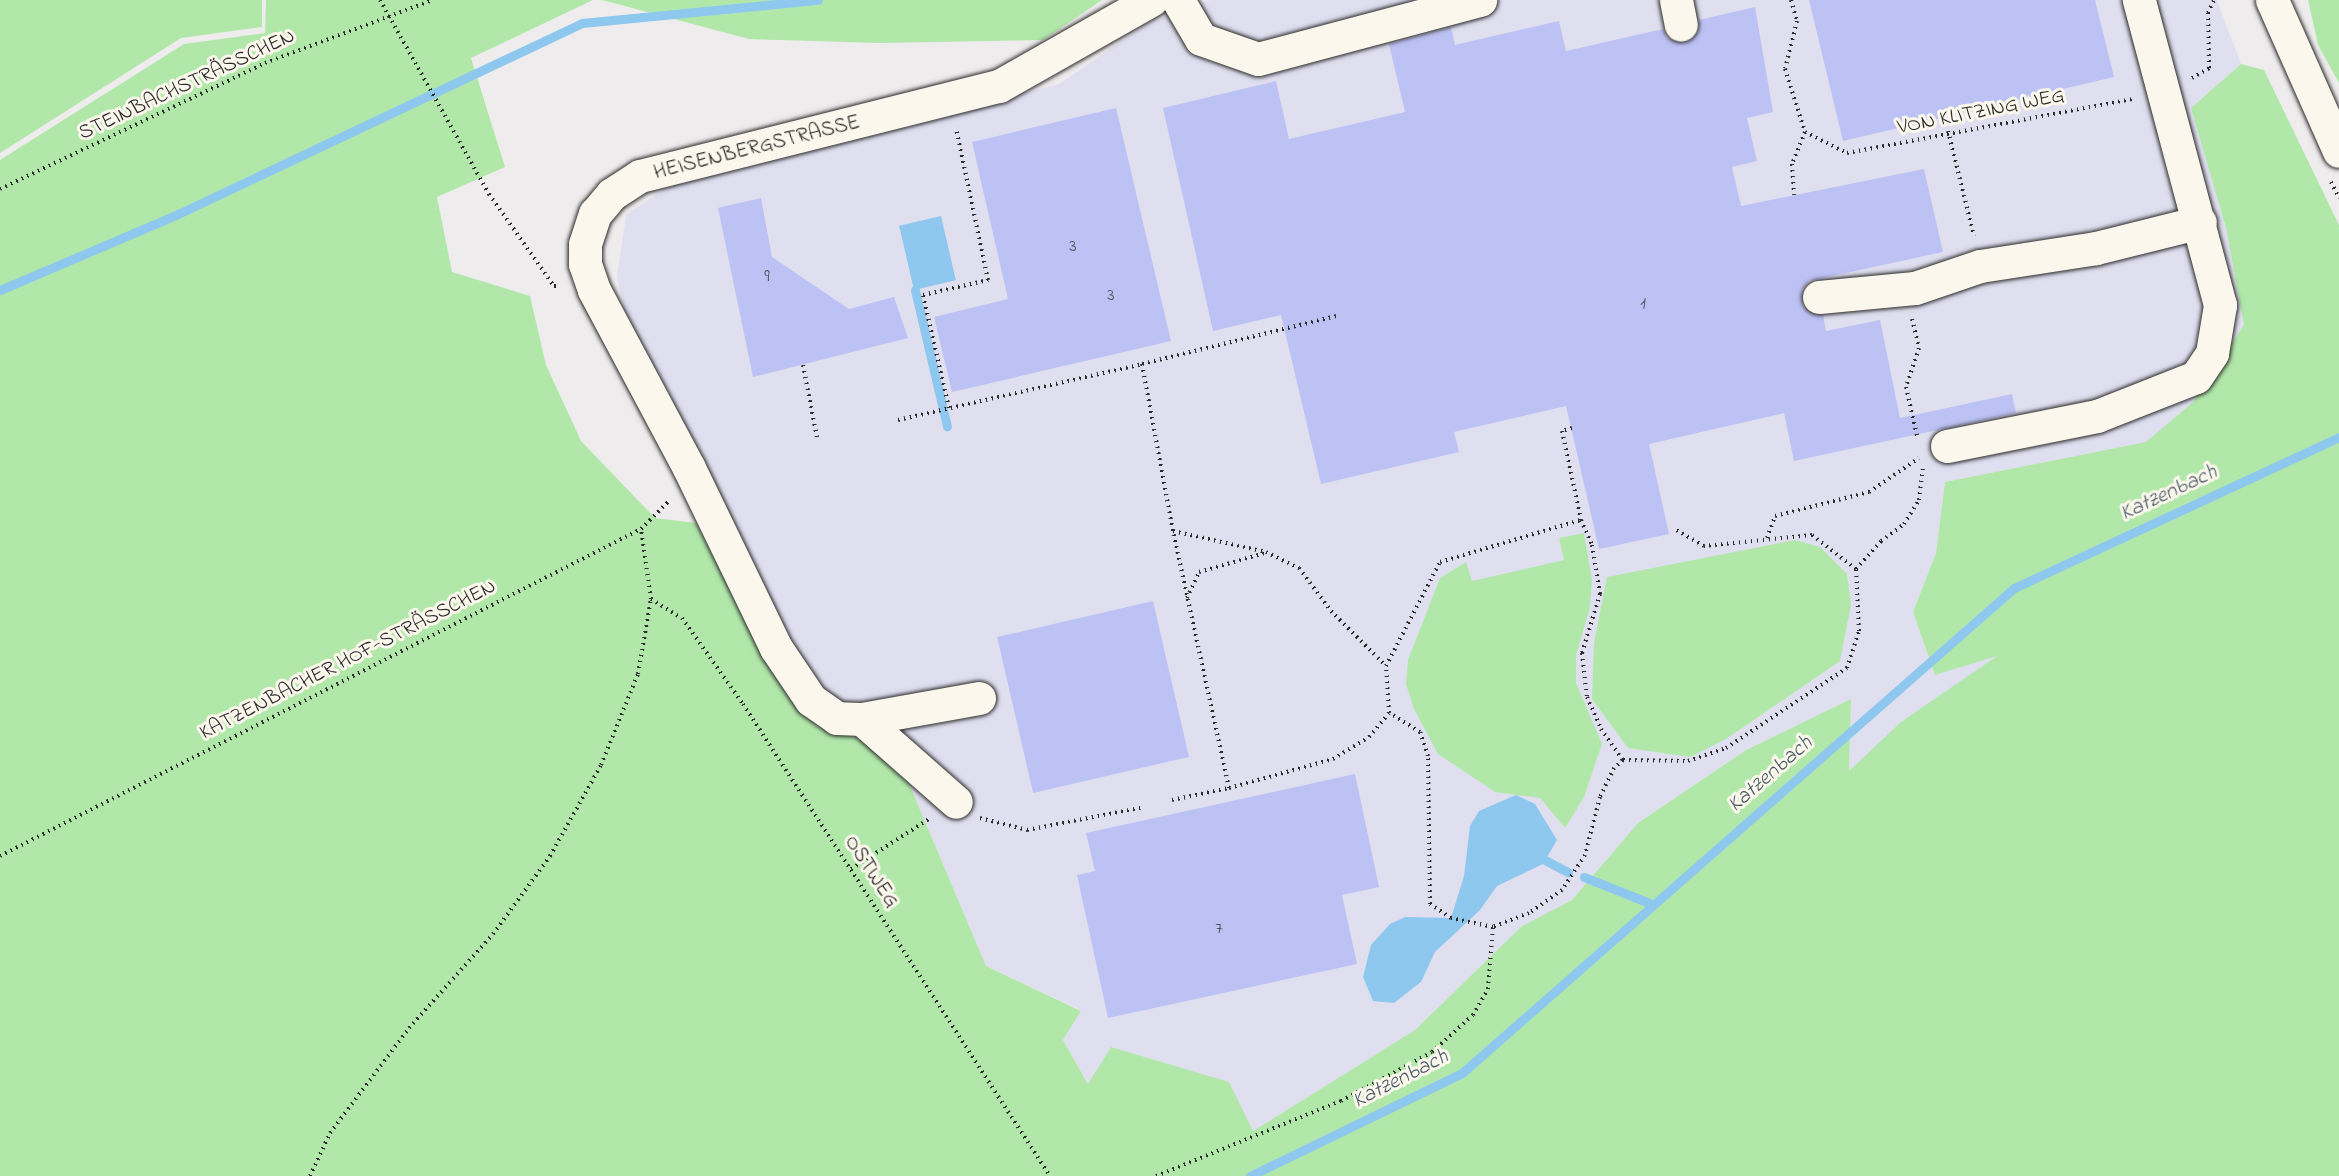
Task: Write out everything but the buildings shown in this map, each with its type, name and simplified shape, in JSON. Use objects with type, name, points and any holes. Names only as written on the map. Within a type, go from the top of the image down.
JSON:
[{"type":"street","name":"HEISENBERGSTRASSE","points":[[979,698],[862,719],[837,718],[811,700],[776,648],[688,468],[594,290],[585,264],[585,244],[596,214],[612,194],[640,176],[951,100],[999,86],[1039,68],[1151,0]]},
{"type":"street","points":[[1178,0],[1201,39],[1258,58],[1480,0]]},
{"type":"street","points":[[1934,450],[2097,416],[2196,377],[2212,353],[2220,305],[2166,93],[2139,0]]},
{"type":"street","points":[[2272,0],[2339,151]]},
{"type":"street","points":[[1819,297],[1915,288],[1980,266],[2096,248],[2200,222]]},
{"type":"street","points":[[862,719],[956,802]]},
{"type":"path","points":[[380,0],[489,194],[554,286],[594,290]]},
{"type":"path","name":"STEINBACHSTRÄSSCHEN","points":[[0,189],[265,63],[433,0]]},
{"type":"path","points":[[1791,0],[1797,21],[1785,69],[1806,132],[1792,164],[1794,195]]},
{"type":"path","points":[[2166,93],[2209,68],[2208,13],[2214,0]]},
{"type":"path","name":"VON KLITZING WEG","points":[[1806,132],[1847,153],[1948,132],[2166,93]]},
{"type":"path","points":[[949,408],[923,295],[988,279],[951,100]]},
{"type":"path","points":[[1948,132],[1980,266]]},
{"type":"path","points":[[1389,713],[1420,732],[1428,756],[1430,904],[1451,918],[1467,924],[1493,927],[1529,913],[1574,878],[1600,797],[1614,768],[1623,760],[1688,761],[1726,748],[1847,668],[1859,631],[1856,569],[1881,540],[1904,524],[1919,500],[1934,450],[1906,387],[1919,348],[1908,307],[1915,288]]},
{"type":"path","points":[[898,420],[1142,364],[1336,316]]},
{"type":"path","points":[[1142,364],[1186,599],[1229,788]]},
{"type":"path","points":[[803,365],[817,438]]},
{"type":"path","points":[[1572,428],[1562,431],[1581,520],[1592,545],[1600,594],[1582,653],[1587,697],[1601,729],[1623,760]]},
{"type":"path","points":[[1767,538],[1775,516],[1869,492],[1897,477],[1934,450]]},
{"type":"path","name":"KATZENBACHER HOF-STRÄSSCHEN","points":[[0,856],[641,529],[665,509],[688,468]]},
{"type":"path","points":[[1172,800],[1229,788],[1333,759],[1369,737],[1389,713],[1386,666],[1440,562],[1581,520]]},
{"type":"path","points":[[310,1176],[330,1133],[409,1028],[493,934],[550,856],[601,765],[638,674],[651,599],[641,529]]},
{"type":"path","points":[[1173,531],[1266,552],[1299,568],[1332,611],[1386,666]]},
{"type":"path","points":[[1676,531],[1704,546],[1812,535],[1856,569]]},
{"type":"path","points":[[1186,599],[1199,572],[1266,552]]},
{"type":"path","name":"OSTWEG","points":[[651,599],[682,618],[851,869],[1050,1176]]},
{"type":"path","points":[[851,869],[956,802],[983,819],[1028,830],[1144,807]]},
{"type":"path","points":[[1156,1176],[1341,1101],[1432,1052],[1473,1015],[1488,989],[1493,927]]},
{"type":"shaded area","points":[[1209,0],[2217,0],[2241,64],[2191,108],[2226,228],[2244,325],[2193,402],[2147,442],[1945,482],[1936,553],[1913,612],[1935,675],[2000,654],[1901,723],[1849,772],[1851,699],[1746,750],[1638,823],[1572,900],[1522,926],[1415,1030],[1253,1131],[1112,1047],[1089,1085],[1063,1040],[1081,1010],[986,966],[894,748],[816,726],[785,682],[696,523],[707,496],[633,345],[617,277],[626,215],[666,188],[774,153],[897,127],[1059,84],[1148,23]]},
{"type":"green space","points":[[0,0],[262,0],[262,27],[181,38],[0,153]]},
{"type":"green space","points":[[266,0],[593,0],[471,58],[505,167],[437,197],[452,272],[530,296],[546,365],[581,441],[655,518],[696,523],[785,682],[816,726],[894,748],[986,966],[1081,1011],[1063,1040],[1088,1084],[1111,1047],[1229,1082],[1253,1131],[1415,1030],[1522,926],[1572,900],[1638,823],[1746,750],[1851,699],[1849,771],[1901,722],[1997,656],[1935,675],[1913,612],[1936,553],[1945,482],[2146,442],[2193,402],[2244,325],[2226,228],[2191,108],[2241,64],[2264,70],[2339,225],[2339,1176],[0,1176],[0,160],[184,44],[265,33]]},
{"type":"green space","points":[[602,0],[1102,0],[1043,40],[880,43],[749,39]]},
{"type":"green space","points":[[2308,0],[2339,0],[2339,83],[2318,45]]},
{"type":"green space","points":[[1584,533],[1592,580],[1590,607],[1576,656],[1576,683],[1602,744],[1584,797],[1565,828],[1540,798],[1495,792],[1438,754],[1414,709],[1406,684],[1408,660],[1440,578],[1466,562],[1472,581],[1564,560],[1559,538]]},
{"type":"green space","points":[[1795,540],[1820,547],[1847,574],[1851,605],[1840,661],[1726,739],[1690,757],[1628,748],[1592,699],[1594,643],[1607,577]]},
{"type":"water","points":[[941,216],[956,280],[914,290],[899,226]]},
{"type":"water","points":[[1516,795],[1535,804],[1557,840],[1543,864],[1497,886],[1480,910],[1435,952],[1421,982],[1394,1003],[1373,1001],[1363,977],[1371,945],[1390,924],[1405,917],[1451,918],[1464,876],[1470,826],[1479,811]]},
{"type":"waterway","points":[[0,290],[178,214],[582,23],[818,0]]},
{"type":"waterway","points":[[915,290],[947,426]]},
{"type":"waterway","name":"Katzenbach","points":[[1250,1176],[1462,1073],[2014,588],[2339,437]]},
{"type":"waterway","points":[[1545,860],[1568,872]]},
{"type":"waterway","points":[[1584,877],[1652,904]]}]
